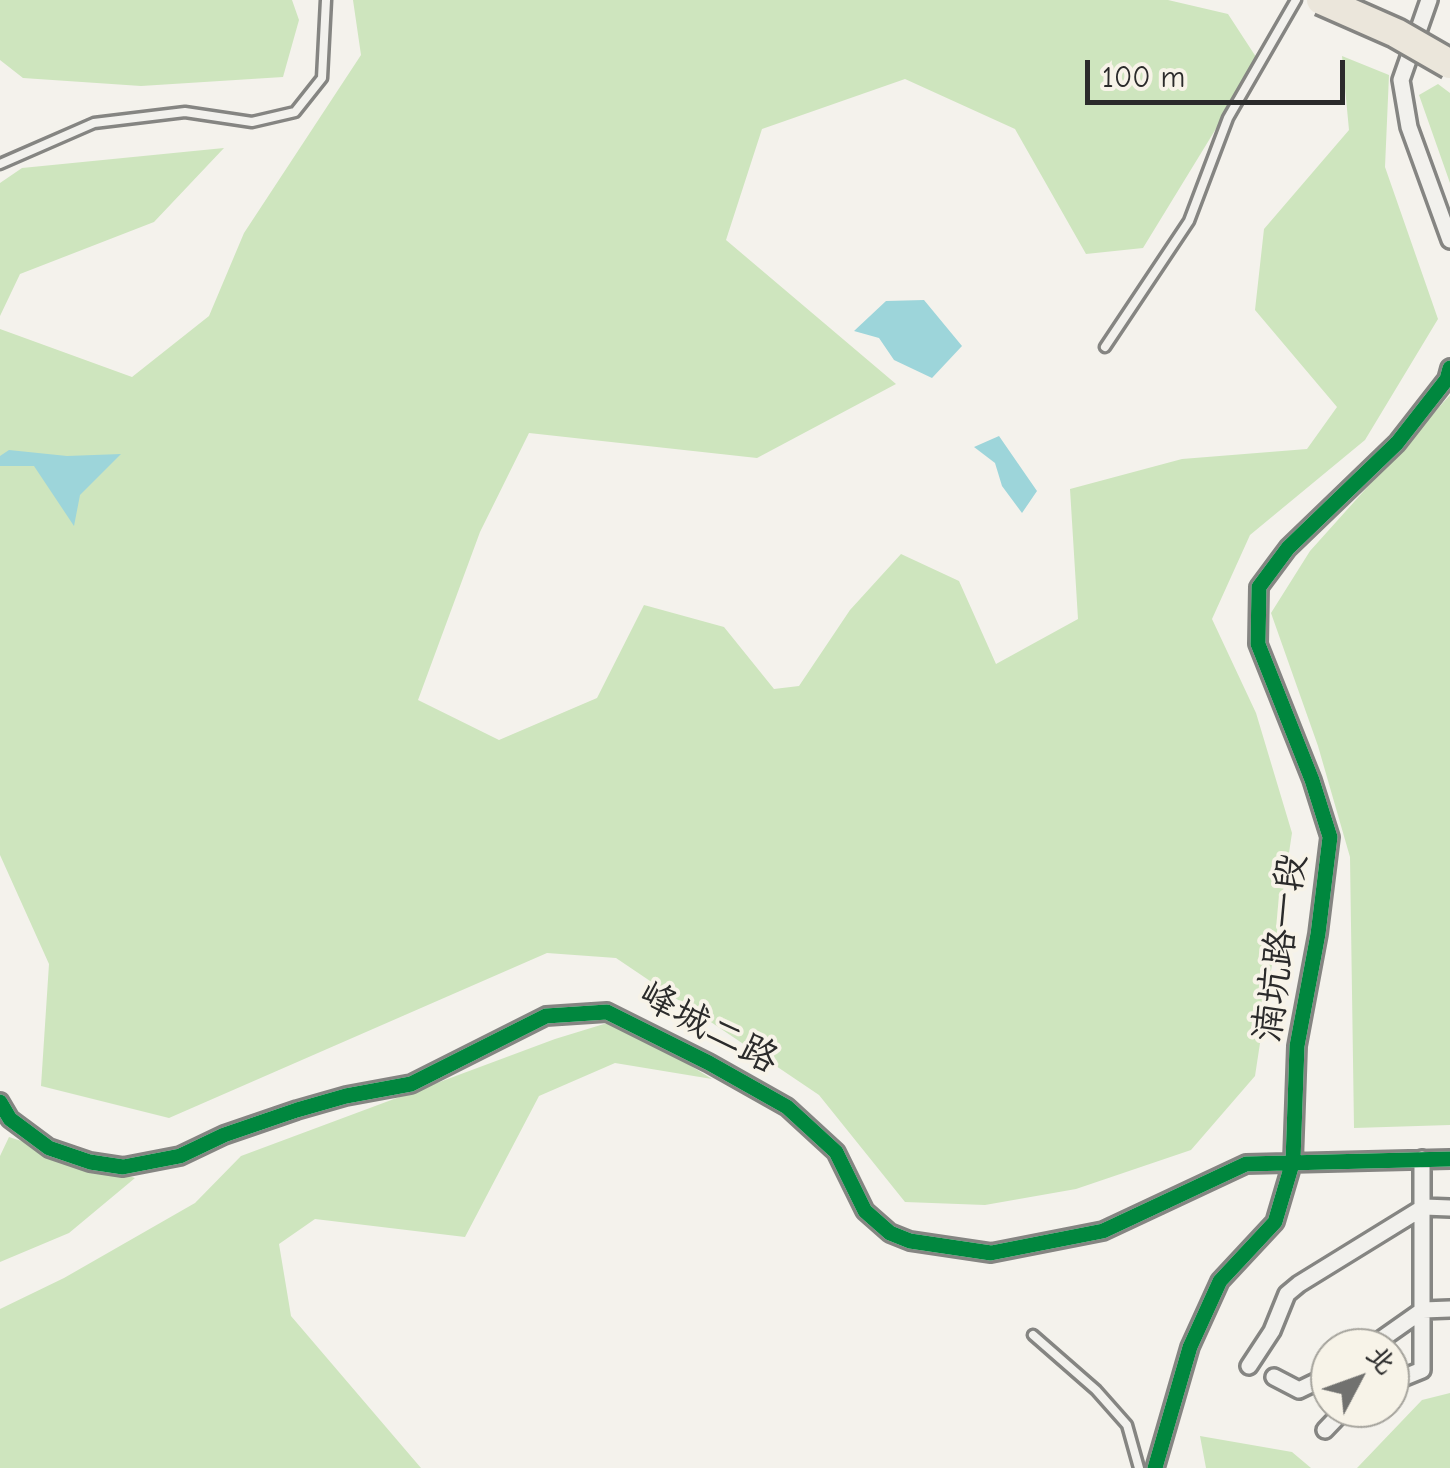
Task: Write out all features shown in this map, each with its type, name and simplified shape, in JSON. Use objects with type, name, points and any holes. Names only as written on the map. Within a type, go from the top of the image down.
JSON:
[{"type":"highway","points":[[1321,0],[1396,33],[1450,64]]},
{"type":"street","points":[[1429,0],[1401,80],[1409,127],[1450,240]]},
{"type":"street","name":"湳坑路一段","points":[[1155,1468],[1190,1347],[1220,1281],[1275,1222],[1293,1161],[1296,1046],[1318,934],[1330,837],[1312,780],[1258,644],[1259,587],[1288,548],[1396,443],[1448,379],[1450,368]]},
{"type":"street","name":"峰城二路","points":[[0,1102],[10,1119],[49,1148],[90,1162],[123,1167],[180,1156],[224,1135],[297,1110],[410,1084],[546,1016],[607,1012],[709,1062],[787,1107],[836,1152],[866,1211],[890,1233],[910,1242],[991,1254],[1103,1231],[1246,1164],[1450,1158]]},
{"type":"street","points":[[1410,1375],[1422,1370],[1422,1159]]},
{"type":"street","points":[[1249,1366],[1272,1331],[1287,1294],[1299,1284],[1424,1207],[1450,1208]]},
{"type":"street","points":[[1397,1328],[1423,1310],[1450,1309]]},
{"type":"street","points":[[1274,1377],[1299,1390],[1310,1385]]},
{"type":"lane","points":[[0,164],[94,123],[186,112],[252,122],[295,112],[322,78],[326,0]]},
{"type":"lane","points":[[1104,347],[1189,221],[1228,118],[1296,0]]},
{"type":"lane","points":[[1033,1335],[1096,1390],[1127,1425],[1139,1468]]},
{"type":"lane","points":[[1159,1446],[1167,1468]]},
{"type":"green space","points":[[0,0],[292,0],[299,20],[283,77],[141,86],[23,78],[0,60]]},
{"type":"green space","points":[[353,0],[1168,0],[1228,14],[1258,60],[1143,248],[1086,254],[1015,129],[905,79],[762,129],[726,240],[896,384],[757,458],[529,433],[480,532],[418,700],[499,740],[597,698],[644,605],[724,627],[774,689],[799,686],[850,610],[901,554],[959,581],[996,664],[1078,619],[1070,489],[1182,459],[1307,449],[1337,407],[1255,310],[1264,229],[1349,130],[1342,56],[1389,75],[1385,167],[1438,319],[1365,440],[1250,535],[1212,619],[1256,713],[1292,833],[1255,1076],[1191,1150],[1076,1189],[985,1205],[905,1202],[819,1095],[616,958],[547,953],[169,1118],[41,1086],[49,964],[0,855],[0,329],[132,377],[209,316],[244,233],[361,55]]},
{"type":"green space","points":[[1438,84],[1450,93],[1450,183],[1419,95]]},
{"type":"green space","points":[[224,148],[154,222],[20,274],[0,316],[0,183],[22,168]]},
{"type":"green space","points":[[1450,395],[1450,1125],[1354,1128],[1350,857],[1318,746],[1271,613],[1310,551]]},
{"type":"green space","points":[[617,1020],[712,1079],[615,1063],[539,1096],[465,1237],[315,1219],[279,1244],[291,1316],[421,1468],[0,1468],[0,1309],[64,1278],[195,1203],[241,1156],[555,1039]]},
{"type":"green space","points":[[9,1137],[135,1178],[69,1233],[0,1262],[0,1156]]},
{"type":"green space","points":[[1450,1393],[1450,1468],[1357,1468],[1395,1428],[1410,1428],[1410,1413],[1422,1400]]},
{"type":"green space","points":[[1200,1436],[1292,1452],[1311,1468],[1206,1468]]},
{"type":"water","points":[[924,300],[962,346],[932,378],[894,360],[879,338],[854,331],[886,301]]},
{"type":"water","points":[[999,436],[1037,491],[1022,513],[1002,486],[995,463],[974,447]]},
{"type":"water","points":[[9,450],[67,456],[121,454],[80,495],[74,526],[34,466],[0,466],[0,456]]},
{"type":"cycle path","points":[[1155,1468],[1190,1347],[1220,1281],[1275,1222],[1293,1161],[1297,1046],[1318,934],[1330,837],[1312,780],[1258,644],[1259,587],[1288,548],[1397,443],[1447,379],[1450,368]]},
{"type":"cycle path","points":[[0,1102],[10,1119],[49,1148],[90,1162],[123,1167],[180,1156],[224,1135],[297,1110],[411,1084],[546,1016],[607,1012],[787,1107],[836,1152],[865,1211],[890,1233],[910,1241],[991,1253],[1103,1231],[1246,1164],[1450,1159]]}]
